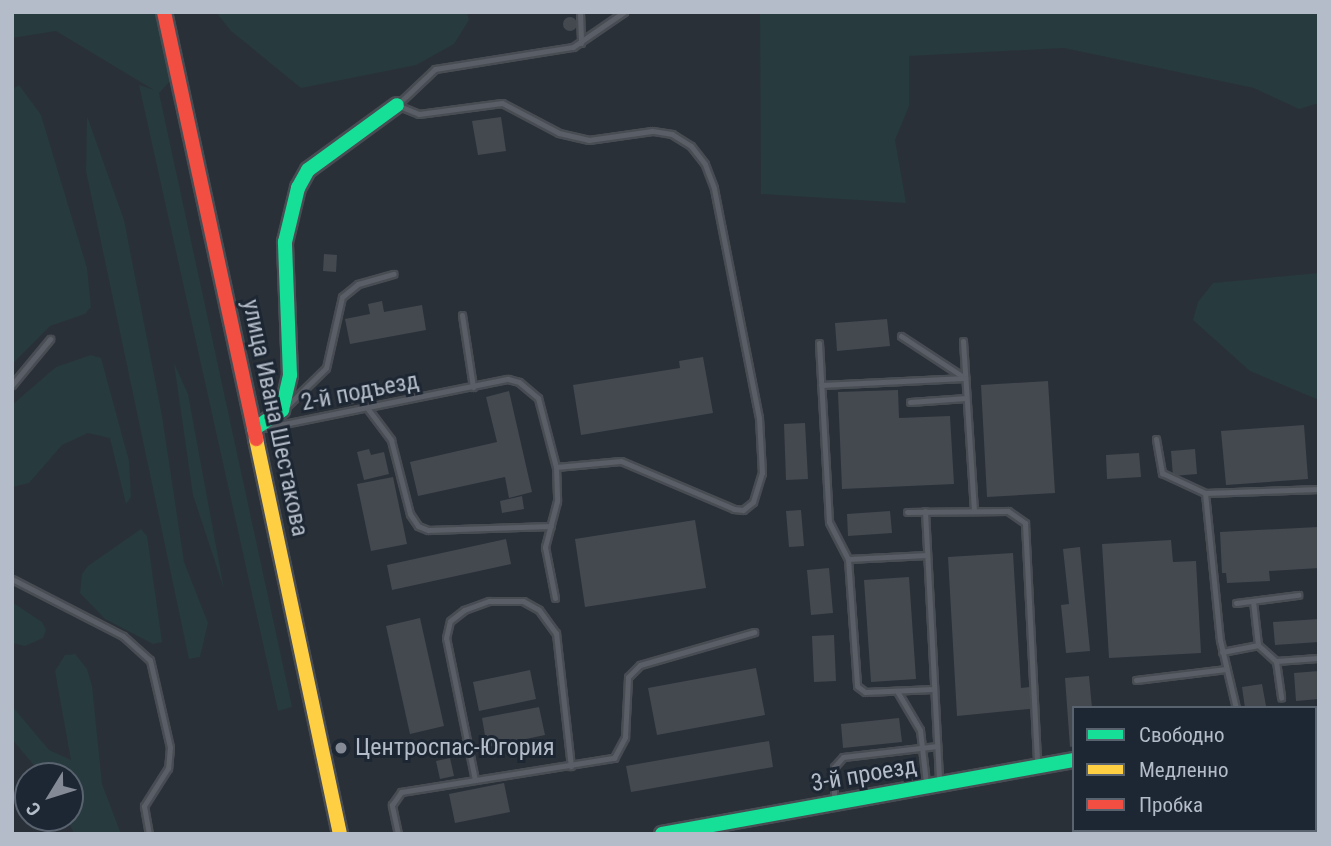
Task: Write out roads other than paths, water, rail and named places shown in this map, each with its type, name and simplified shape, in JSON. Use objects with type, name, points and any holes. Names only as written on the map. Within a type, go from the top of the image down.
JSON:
[{"type":"main road","name":"улица Ивана Шестакова","points":[[164,12],[340,834]]},
{"type":"main road","points":[[254,429],[282,410],[290,374],[284,265],[292,204],[308,170],[397,105]]},
{"type":"main road","name":"3-й проезд","points":[[662,834],[709,830],[834,803],[1072,760]]},
{"type":"lane","points":[[580,12],[581,43]]},
{"type":"lane","points":[[556,467],[621,461],[734,509],[743,510],[752,502],[762,473],[759,418],[714,188],[705,164],[691,146],[672,134],[652,131],[589,139],[559,133],[502,103],[419,114],[397,105],[428,73],[447,64],[581,43],[624,12]]},
{"type":"lane","points":[[282,410],[326,368],[342,298],[358,284],[394,274]]},
{"type":"lane","points":[[462,315],[472,387]]},
{"type":"lane","points":[[901,336],[965,378]]},
{"type":"lane","points":[[12,385],[50,340]]},
{"type":"lane","points":[[963,341],[974,511]]},
{"type":"lane","points":[[819,343],[829,522],[848,559],[857,686],[865,692],[934,689]]},
{"type":"lane","points":[[821,385],[965,378]]},
{"type":"lane","name":"2-й подъезд","points":[[254,429],[368,409],[508,379],[529,388],[538,397],[556,467],[557,501],[545,547],[555,598]]},
{"type":"lane","points":[[910,402],[967,398]]},
{"type":"lane","points":[[368,409],[391,440],[410,514],[418,526],[428,530],[551,526]]},
{"type":"lane","points":[[1156,439],[1161,473],[1205,493],[1319,488]]},
{"type":"lane","points":[[1205,493],[1222,652],[1235,706]]},
{"type":"lane","points":[[925,511],[937,746],[933,785]]},
{"type":"lane","points":[[907,512],[1008,511],[1025,523],[1038,767]]},
{"type":"lane","points":[[848,559],[927,555]]},
{"type":"lane","points":[[12,579],[123,636],[154,667],[170,758],[165,776],[146,800],[149,834]]},
{"type":"lane","points":[[1236,603],[1298,595]]},
{"type":"lane","points":[[475,780],[446,638],[450,621],[464,610],[489,601],[523,601],[539,610],[556,633],[571,766]]},
{"type":"lane","points":[[1253,601],[1258,645],[1276,661],[1281,698]]},
{"type":"lane","points":[[398,834],[392,805],[396,795],[614,758],[623,747],[626,684],[640,665],[754,632]]},
{"type":"lane","points":[[1222,652],[1258,645]]},
{"type":"lane","points":[[1276,661],[1318,657]]},
{"type":"lane","points":[[1136,680],[1226,670]]},
{"type":"lane","points":[[897,691],[915,717],[933,785]]},
{"type":"lane","points":[[834,803],[838,761],[937,746]]},
{"type":"place","name":"Центроспас-Югория","points":[[341,748]]}]
